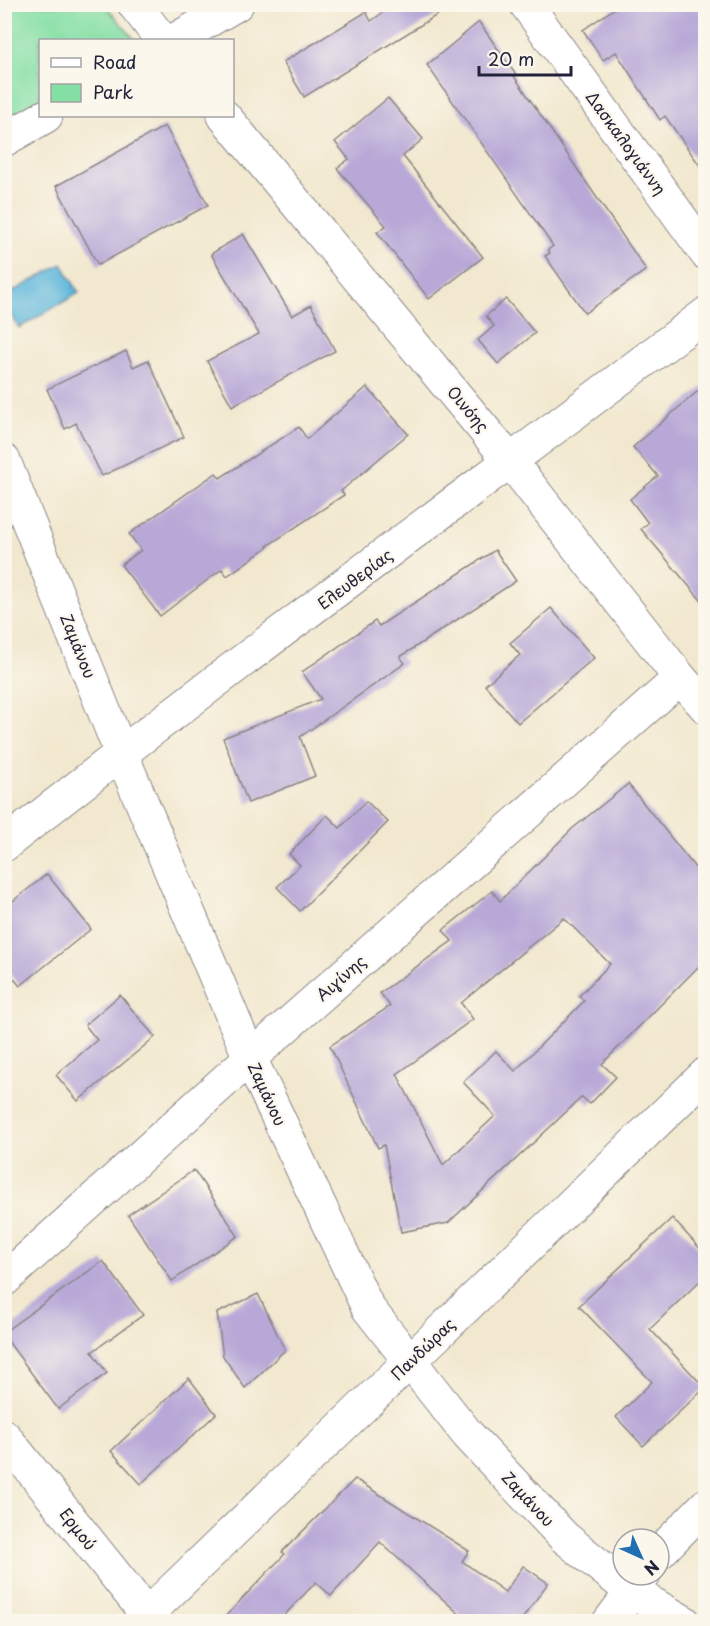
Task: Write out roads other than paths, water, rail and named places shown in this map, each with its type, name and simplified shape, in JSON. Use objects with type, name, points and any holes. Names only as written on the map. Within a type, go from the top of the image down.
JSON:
[{"type":"street","points":[[134,4],[161,39]]},
{"type":"street","points":[[177,39],[237,4]]},
{"type":"street","name":"Δασκαλογιάννη","points":[[526,4],[705,253]]},
{"type":"street","points":[[4,140],[44,117]]},
{"type":"street","name":"Οινόης","points":[[225,117],[511,462],[705,707]]},
{"type":"street","name":"Ελευθερίας","points":[[4,845],[120,753],[511,462],[705,314]]},
{"type":"street","name":"Ζαμάνου","points":[[4,461],[120,753],[250,1058],[368,1308],[468,1435],[564,1537],[611,1567]]},
{"type":"street","name":"Αιγίνης","points":[[4,1280],[250,1058],[680,678]]},
{"type":"street","name":"Πανδώρας","points":[[146,1619],[705,1074]]},
{"type":"street","name":"Ερμού","points":[[4,1436],[146,1619]]},
{"type":"street","points":[[671,1540],[705,1505]]},
{"type":"street","points":[[609,1622],[636,1587]]},
{"type":"street","name":"Ζαμάνου","points":[[642,1587],[684,1622]]},
{"type":"water","points":[[62,264],[79,293],[19,328],[5,304],[5,296]]}]
